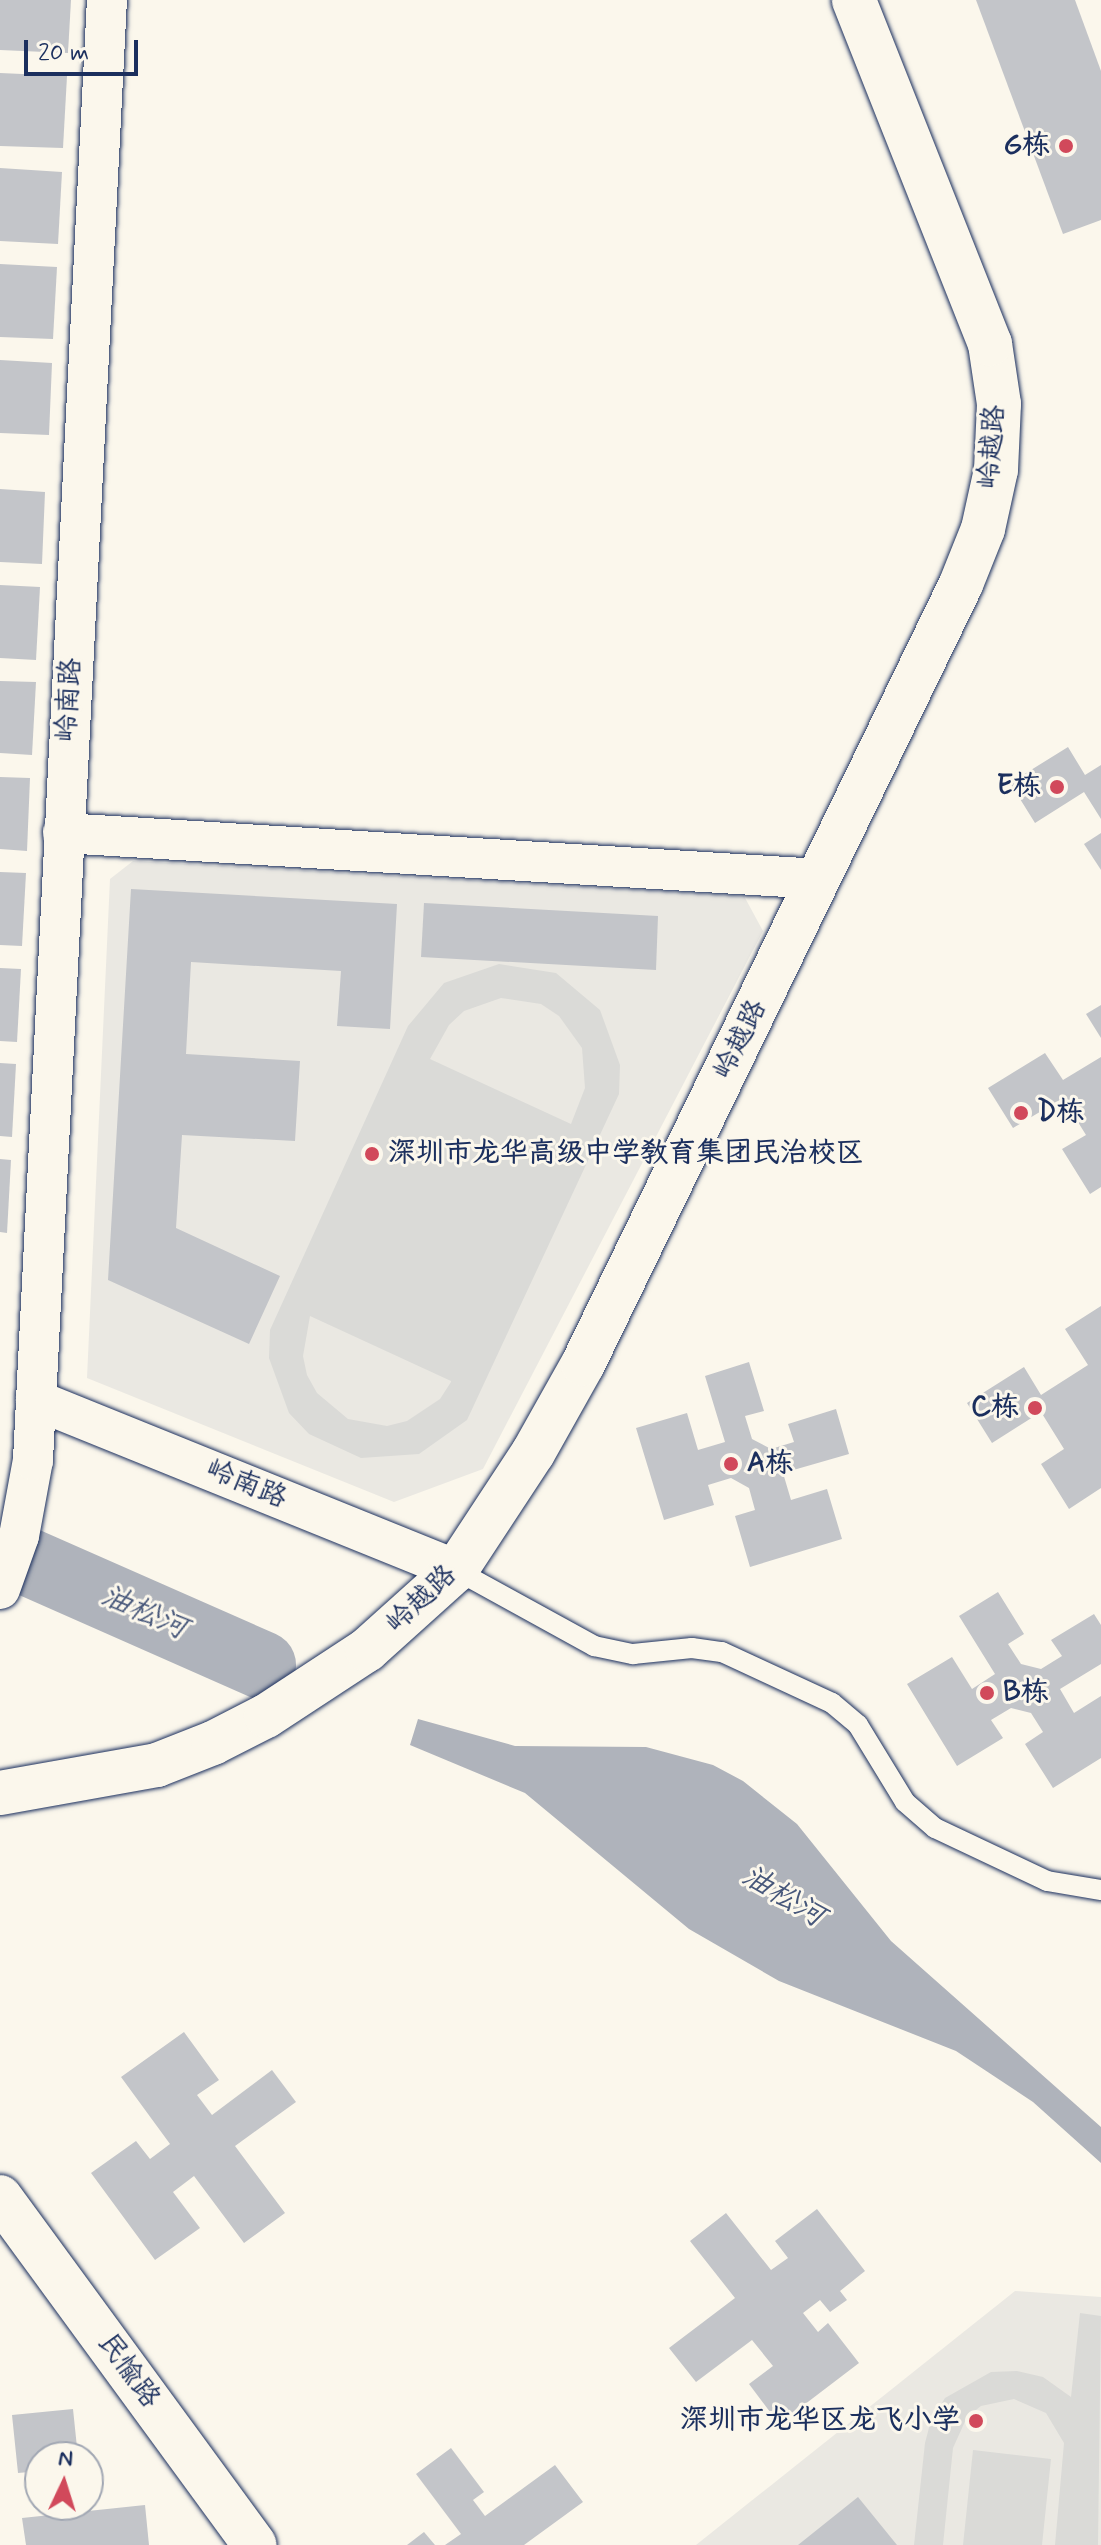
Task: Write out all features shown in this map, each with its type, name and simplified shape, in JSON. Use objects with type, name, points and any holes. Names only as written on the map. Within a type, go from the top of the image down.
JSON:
[{"type":"street","name":"岭南路","points":[[0,1589],[29,1495],[36,1400],[107,0]]},
{"type":"street","name":"岭越路","points":[[0,1793],[157,1765],[213,1743],[279,1708],[367,1650],[456,1570],[533,1453],[583,1364],[961,584],[983,529],[996,470],[998,430],[990,344],[981,314],[854,0]]},
{"type":"street","points":[[63,833],[819,879]]},
{"type":"street","name":"岭南路","points":[[36,1400],[456,1570]]},
{"type":"street","name":"民愉路","points":[[0,2197],[255,2545]]},
{"type":"lane","points":[[456,1570],[594,1646],[633,1654],[692,1648],[722,1652],[832,1703],[858,1725],[905,1802],[935,1828],[1047,1881],[1101,1890]]},
{"type":"shaded area","name":"深圳市龙华高级中学教育集团民治校区","points":[[133,861],[744,896],[763,931],[483,1469],[394,1502],[87,1378],[110,879]]},
{"type":"shaded area","points":[[499,964],[556,973],[600,1010],[620,1065],[619,1094],[467,1420],[419,1454],[361,1458],[309,1434],[289,1413],[269,1358],[270,1330],[408,1026],[444,983]],"holes":[[[501,998],[541,1004],[559,1016],[582,1048],[585,1088],[571,1124],[430,1059],[449,1025],[464,1011]],[[310,1316],[451,1381],[451,1382],[440,1399],[407,1421],[387,1426],[348,1419],[317,1393],[307,1375],[303,1356]]]},
{"type":"shaded area","name":"深圳市龙华区龙飞小学","points":[[1015,2291],[1101,2297],[1101,2545],[696,2545]]},
{"type":"shaded area","points":[[1080,2313],[1101,2316],[1098,2545],[1055,2545],[1064,2443],[1046,2413],[1014,2399],[981,2406],[967,2417],[953,2448],[943,2545],[914,2545],[925,2443],[931,2420],[945,2398],[991,2372],[1017,2371],[1043,2377],[1071,2397]]},
{"type":"shaded area","points":[[973,2450],[1051,2459],[1042,2545],[963,2545]]},
{"type":"water","points":[[418,1719],[515,1746],[646,1747],[713,1765],[743,1781],[797,1824],[891,1941],[1101,2127],[1101,2163],[1033,2102],[956,2051],[779,1981],[689,1929],[525,1793],[410,1745]]},
{"type":"building","points":[[0,0],[71,0],[68,53],[0,50]]},
{"type":"building","name":"G栋","points":[[976,0],[1075,0],[1101,71],[1101,220],[1063,234]]},
{"type":"building","points":[[0,73],[67,76],[63,148],[0,146]]},
{"type":"building","points":[[0,168],[62,172],[58,244],[0,241]]},
{"type":"building","points":[[0,264],[57,267],[53,339],[0,337]]},
{"type":"building","points":[[0,360],[52,363],[49,435],[0,433]]},
{"type":"building","points":[[0,489],[45,492],[42,564],[0,562]]},
{"type":"building","points":[[0,585],[40,587],[36,660],[0,658]]},
{"type":"building","points":[[0,681],[36,682],[32,755],[0,753]]},
{"type":"building","name":"E栋","points":[[1068,747],[1085,775],[1101,765],[1101,819],[1084,792],[1035,823],[1010,783]]},
{"type":"building","points":[[0,777],[30,778],[27,851],[0,849]]},
{"type":"building","name":"E栋","points":[[1101,833],[1101,870],[1084,844]]},
{"type":"building","points":[[0,872],[26,873],[22,946],[0,945]]},
{"type":"building","points":[[131,889],[397,904],[390,1029],[337,1026],[341,971],[191,962],[186,1054],[300,1061],[295,1141],[182,1135],[176,1228],[280,1276],[249,1344],[108,1280]]},
{"type":"building","points":[[424,903],[658,916],[656,970],[421,957]]},
{"type":"building","points":[[0,968],[21,969],[17,1042],[0,1041]]},
{"type":"building","name":"D栋","points":[[1101,1005],[1101,1038],[1086,1014]]},
{"type":"building","name":"D栋","points":[[1045,1053],[1063,1080],[1101,1057],[1101,1187],[1090,1194],[1062,1149],[1086,1135],[1063,1098],[1013,1128],[988,1088]]},
{"type":"building","points":[[0,1063],[16,1064],[12,1137],[0,1136]]},
{"type":"building","points":[[0,1159],[11,1160],[7,1233],[0,1232]]},
{"type":"building","name":"C栋","points":[[1101,1306],[1101,1488],[1069,1509],[1041,1464],[1064,1449],[1041,1412],[992,1443],[967,1403],[1024,1367],[1041,1395],[1088,1365],[1065,1329]]},
{"type":"building","name":"A栋","points":[[749,1362],[764,1411],[745,1416],[752,1439],[771,1449],[794,1442],[788,1424],[836,1409],[849,1454],[783,1473],[791,1500],[827,1489],[842,1539],[750,1567],[735,1516],[755,1510],[749,1488],[731,1478],[708,1485],[714,1505],[664,1520],[636,1428],[687,1413],[698,1450],[725,1442],[705,1376]]},
{"type":"building","name":"B栋","points":[[998,1592],[1024,1634],[1008,1644],[1021,1664],[1041,1669],[1062,1656],[1051,1640],[1094,1614],[1101,1625],[1101,1664],[1060,1689],[1074,1713],[1101,1696],[1101,1758],[1053,1788],[1025,1744],[1043,1732],[1031,1713],[1011,1708],[991,1720],[1003,1738],[957,1766],[907,1684],[952,1657],[972,1689],[995,1674],[959,1616]]},
{"type":"building","points":[[184,2032],[219,2080],[197,2095],[212,2115],[272,2070],[296,2102],[235,2146],[285,2213],[244,2243],[194,2176],[173,2192],[200,2228],[155,2260],[91,2173],[136,2141],[150,2159],[170,2144],[121,2077]]},
{"type":"building","points":[[817,2209],[865,2271],[840,2291],[847,2300],[830,2312],[820,2300],[803,2313],[818,2332],[828,2323],[859,2363],[779,2424],[749,2384],[773,2366],[752,2340],[696,2382],[669,2348],[735,2298],[690,2241],[726,2213],[771,2270],[788,2258],[775,2241]]},
{"type":"building","points":[[73,2409],[76,2441],[24,2441],[24,2472],[18,2473],[12,2415]]},
{"type":"building","points":[[451,2448],[484,2492],[473,2500],[485,2516],[555,2465],[583,2502],[524,2545],[445,2545],[461,2534],[416,2474]]},
{"type":"building","points":[[858,2497],[897,2545],[798,2545]]},
{"type":"building","points":[[145,2505],[149,2545],[26,2545],[22,2518],[24,2521],[104,2521],[104,2509]]},
{"type":"building","points":[[424,2532],[435,2545],[407,2545]]},
{"type":"waterway","name":"油松河","points":[[26,1561],[262,1665]]},
{"type":"place","name":"G栋","points":[[1066,146]]},
{"type":"place","name":"E栋","points":[[1057,787]]},
{"type":"place","name":"D栋","points":[[1021,1113]]},
{"type":"place","name":"深圳市龙华高级中学教育集团民治校区","points":[[372,1154]]},
{"type":"place","name":"C栋","points":[[1035,1408]]},
{"type":"place","name":"A栋","points":[[731,1464]]},
{"type":"place","name":"B栋","points":[[987,1693]]},
{"type":"place","name":"深圳市龙华区龙飞小学","points":[[976,2421]]}]
